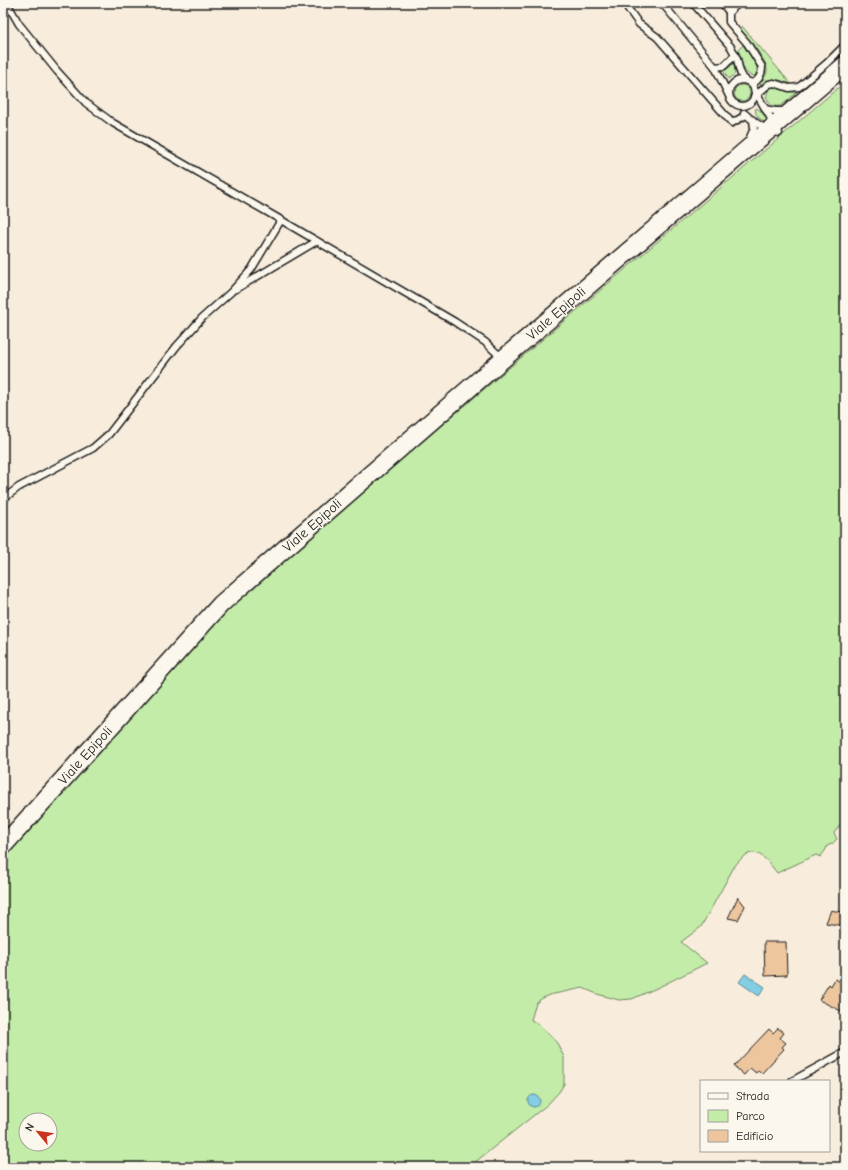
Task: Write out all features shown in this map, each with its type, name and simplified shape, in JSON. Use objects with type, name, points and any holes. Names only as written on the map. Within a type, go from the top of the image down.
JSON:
[{"type":"main road","points":[[649,234],[707,196],[796,107],[845,65]]},
{"type":"main road","points":[[649,234],[732,162],[845,76]]},
{"type":"main road","name":"Viale Epipoli","points":[[3,846],[221,604],[649,234]]},
{"type":"lane","points":[[7,3],[19,24],[57,71],[86,103],[113,123],[455,322],[485,342],[503,359]]},
{"type":"lane","points":[[624,3],[639,24],[657,37],[732,123],[746,115]]},
{"type":"lane","points":[[662,3],[715,67],[732,101],[753,120],[774,130]]},
{"type":"lane","points":[[693,3],[735,54],[740,72],[757,93],[774,130]]},
{"type":"lane","points":[[722,3],[729,12],[729,22],[747,43],[762,66],[761,75],[758,79],[752,83],[742,80],[737,82],[732,85],[729,96]]},
{"type":"lane","points":[[729,12],[739,3]]},
{"type":"lane","points":[[736,105],[742,106],[752,102],[757,93],[769,84],[774,83],[789,88],[799,87],[845,45]]},
{"type":"lane","points":[[715,67],[724,66],[735,54]]},
{"type":"lane","points":[[765,109],[781,112],[796,107]]},
{"type":"lane","points":[[732,162],[753,133],[753,120]]},
{"type":"lane","points":[[710,190],[713,185],[774,130]]},
{"type":"lane","points":[[3,500],[19,487],[94,448],[109,434],[176,347],[202,318],[231,292],[251,270],[281,220]]},
{"type":"lane","points":[[231,292],[317,241]]},
{"type":"lane","points":[[794,1080],[845,1052]]},
{"type":"green space","points":[[742,26],[791,84],[772,79],[760,85],[766,74],[766,65],[760,54],[739,28]]},
{"type":"green space","points":[[743,45],[756,64],[757,72],[755,76],[747,73],[743,66],[738,50]]},
{"type":"green space","points":[[734,63],[735,74],[728,79],[723,70]]},
{"type":"green space","points":[[845,82],[845,823],[840,825],[834,833],[837,839],[832,844],[827,846],[820,857],[816,855],[777,873],[762,856],[757,854],[752,853],[746,855],[740,860],[734,867],[701,927],[681,942],[707,963],[632,999],[619,1000],[597,994],[583,988],[549,995],[536,1003],[531,1020],[540,1025],[557,1043],[564,1057],[564,1084],[548,1104],[469,1167],[3,1167],[3,858],[241,596]]},
{"type":"green space","points":[[739,85],[745,85],[750,90],[748,99],[745,101],[739,101],[734,96],[734,90]]},
{"type":"green space","points":[[773,87],[790,92],[797,92],[782,105],[774,106],[768,101],[767,98],[769,90]]},
{"type":"green space","points":[[756,108],[765,117],[767,121],[765,123],[756,114]]},
{"type":"water","points":[[745,974],[765,987],[759,996],[739,982]]},
{"type":"water","points":[[532,1095],[536,1095],[540,1101],[536,1107],[532,1107],[528,1103],[528,1099]]},
{"type":"building","points":[[738,897],[745,906],[738,920],[728,918]]},
{"type":"building","points":[[845,908],[845,926],[826,923],[831,910],[840,912]]},
{"type":"building","points":[[764,942],[786,942],[787,975],[765,976]]},
{"type":"building","points":[[835,979],[845,984],[845,1013],[819,1000],[829,984],[831,986]]},
{"type":"building","points":[[778,1028],[784,1033],[780,1038],[786,1043],[782,1047],[784,1049],[762,1073],[758,1070],[756,1073],[750,1068],[744,1075],[734,1066],[769,1029],[773,1033]]}]
